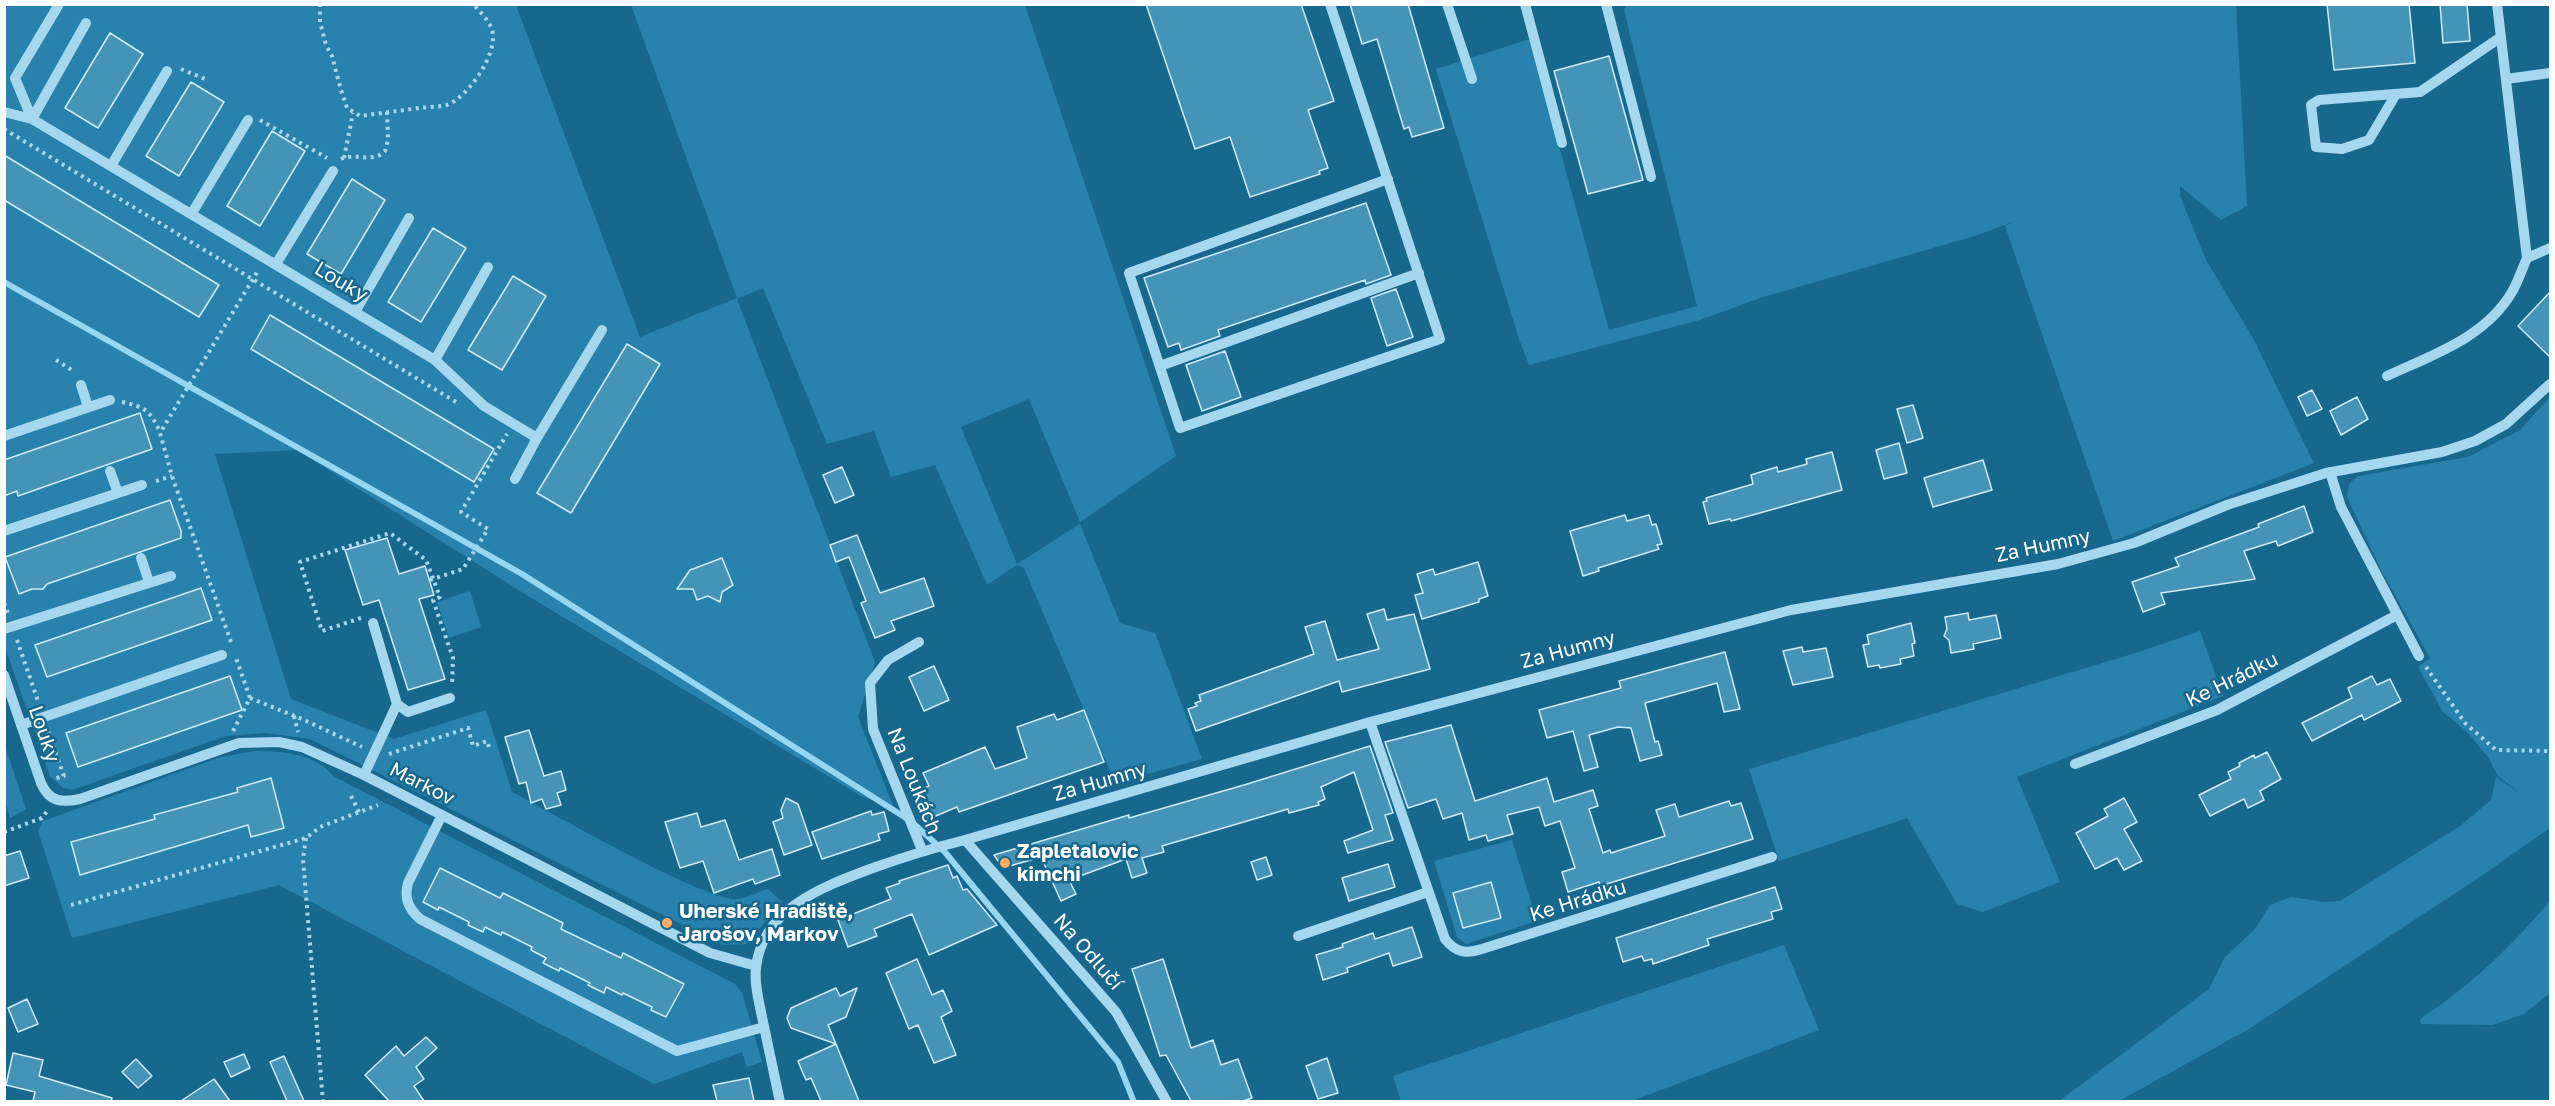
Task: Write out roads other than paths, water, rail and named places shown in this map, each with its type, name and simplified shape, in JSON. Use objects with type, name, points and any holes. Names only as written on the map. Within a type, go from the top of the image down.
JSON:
[{"type":"street","points":[[1330,4],[1388,179],[1419,273],[1440,339],[1180,428],[1129,273],[1388,179]]},
{"type":"street","points":[[1447,4],[1472,79]]},
{"type":"street","points":[[1525,4],[1562,143]]},
{"type":"street","points":[[1606,4],[1651,177]]},
{"type":"street","points":[[2387,376],[2469,338],[2490,319],[2512,292],[2527,258],[2497,4]]},
{"type":"street","points":[[32,119],[15,78],[58,6]]},
{"type":"street","points":[[32,119],[86,23]]},
{"type":"street","points":[[2396,94],[2369,141],[2342,149],[2316,147],[2311,105],[2319,100],[2420,92],[2501,37]]},
{"type":"street","points":[[111,166],[167,71]]},
{"type":"street","points":[[2506,79],[2550,73]]},
{"type":"street","name":"Louky","points":[[4,112],[32,119],[435,360],[484,406],[537,438]]},
{"type":"street","points":[[192,213],[248,120]]},
{"type":"street","points":[[276,264],[333,171]]},
{"type":"street","points":[[355,312],[409,218]]},
{"type":"street","points":[[2527,258],[2550,248]]},
{"type":"street","points":[[435,360],[488,267]]},
{"type":"street","points":[[1160,366],[1419,273]]},
{"type":"street","points":[[515,479],[602,330]]},
{"type":"street","name":"Za Humny","points":[[780,1101],[757,992],[756,966],[759,952],[773,925],[803,898],[829,884],[922,850],[965,840],[1370,722],[1791,610],[2058,564],[2134,543],[2227,505],[2330,472],[2442,452],[2475,441],[2506,424],[2550,384]]},
{"type":"street","points":[[81,385],[88,407]]},
{"type":"street","points":[[4,436],[110,400]]},
{"type":"street","points":[[110,471],[118,493]]},
{"type":"street","points":[[2330,472],[2341,507],[2419,656]]},
{"type":"street","points":[[4,531],[142,485]]},
{"type":"street","points":[[141,558],[149,582]]},
{"type":"street","points":[[8,627],[171,576]]},
{"type":"street","name":"Ke Hrádku","points":[[2075,764],[2217,710],[2397,615]]},
{"type":"street","points":[[369,620],[397,704],[408,712],[452,696]]},
{"type":"street","name":"Na Loukách","points":[[919,642],[888,660],[870,683],[873,729],[922,850]]},
{"type":"street","points":[[21,725],[222,655]]},
{"type":"street","name":"Louky","points":[[4,675],[45,793],[55,800]]},
{"type":"street","points":[[364,774],[397,704]]},
{"type":"street","name":"Ke Hrádku","points":[[1370,722],[1445,939],[1456,950],[1472,952],[1772,857]]},
{"type":"street","name":"Markov","points":[[55,800],[64,802],[80,799],[239,743],[279,742],[316,752],[364,774],[710,953],[756,966]]},
{"type":"street","points":[[442,815],[405,892],[409,907],[420,919],[677,1051],[764,1027]]},
{"type":"street","name":"Na Odlučí","points":[[965,840],[1116,1012],[1167,1101]]},
{"type":"street","points":[[1298,936],[1428,892]]},
{"type":"waterway","points":[[4,282],[522,574],[906,818]]},
{"type":"waterway","points":[[914,824],[944,851],[1118,1062],[1134,1102]]},
{"type":"place","name":"Zapletalovic kimchi","points":[[1005,863]]},
{"type":"place","name":"Uherské Hradiště, Jarošov, Markov","points":[[667,923]]}]
